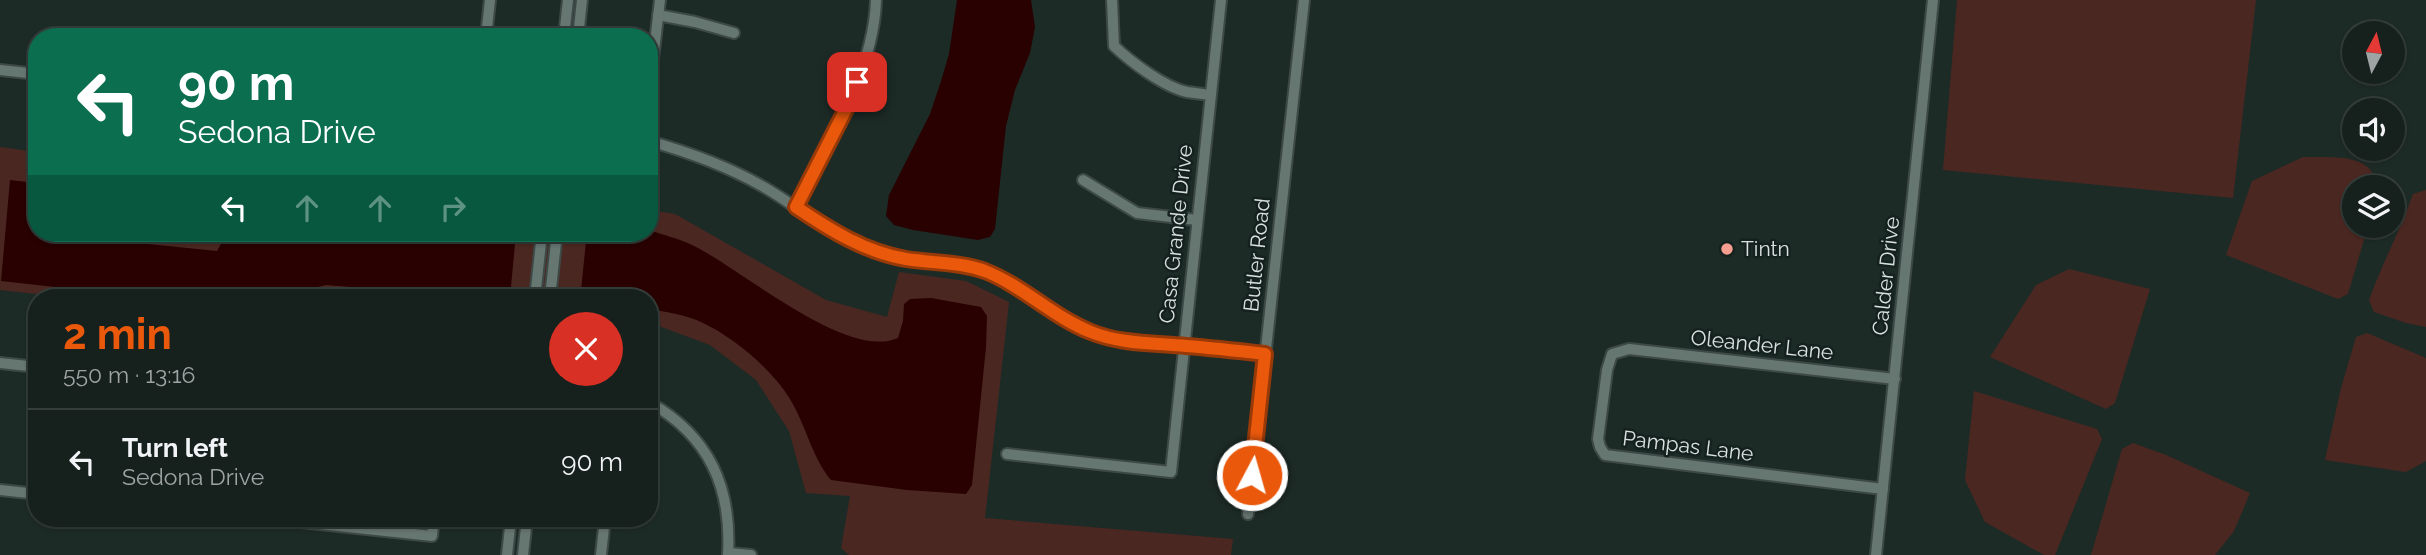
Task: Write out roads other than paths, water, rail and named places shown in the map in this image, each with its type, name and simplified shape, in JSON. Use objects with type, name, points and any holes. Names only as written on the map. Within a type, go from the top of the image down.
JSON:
[{"type":"street","points":[[487,28],[490,0]]},
{"type":"street","points":[[565,28],[568,0]]},
{"type":"street","points":[[579,28],[582,0]]},
{"type":"street","points":[[656,28],[660,0]]},
{"type":"street","points":[[796,207],[857,82],[866,53],[876,0]]},
{"type":"street","points":[[1112,0],[1114,46],[1172,87],[1187,92],[1210,94]]},
{"type":"street","name":"Casa Grande Drive","points":[[1007,454],[1171,472],[1220,0]]},
{"type":"street","name":"Butler Road","points":[[1248,514],[1304,0]]},
{"type":"street","name":"Calder Drive","points":[[1876,555],[1933,0]]},
{"type":"street","points":[[658,15],[734,33]]},
{"type":"street","points":[[0,70],[28,73]]},
{"type":"street","points":[[658,143],[686,151],[730,170],[762,186],[845,238],[876,251],[905,259],[952,264],[984,271],[1008,282],[1093,333],[1110,338],[1265,354]]},
{"type":"street","points":[[1083,180],[1137,213],[1197,220]]},
{"type":"street","points":[[537,289],[541,242]]},
{"type":"street","points":[[551,289],[556,242]]},
{"type":"street","name":"Oleander Lane","points":[[1625,350],[1895,379]]},
{"type":"street","name":"Pampas Lane","points":[[1625,350],[1612,354],[1607,370],[1598,439],[1605,455],[1883,489]]},
{"type":"street","points":[[0,363],[28,366]]},
{"type":"street","points":[[658,408],[685,426],[700,443],[723,486],[729,521],[728,554],[751,555]]},
{"type":"street","points":[[0,490],[28,493]]},
{"type":"street","points":[[348,527],[432,536],[433,527]]},
{"type":"street","points":[[508,555],[511,527]]},
{"type":"street","points":[[523,555],[526,527]]},
{"type":"street","points":[[601,555],[604,527]]},
{"type":"place","name":"Tintn","points":[[1727,249]]}]
